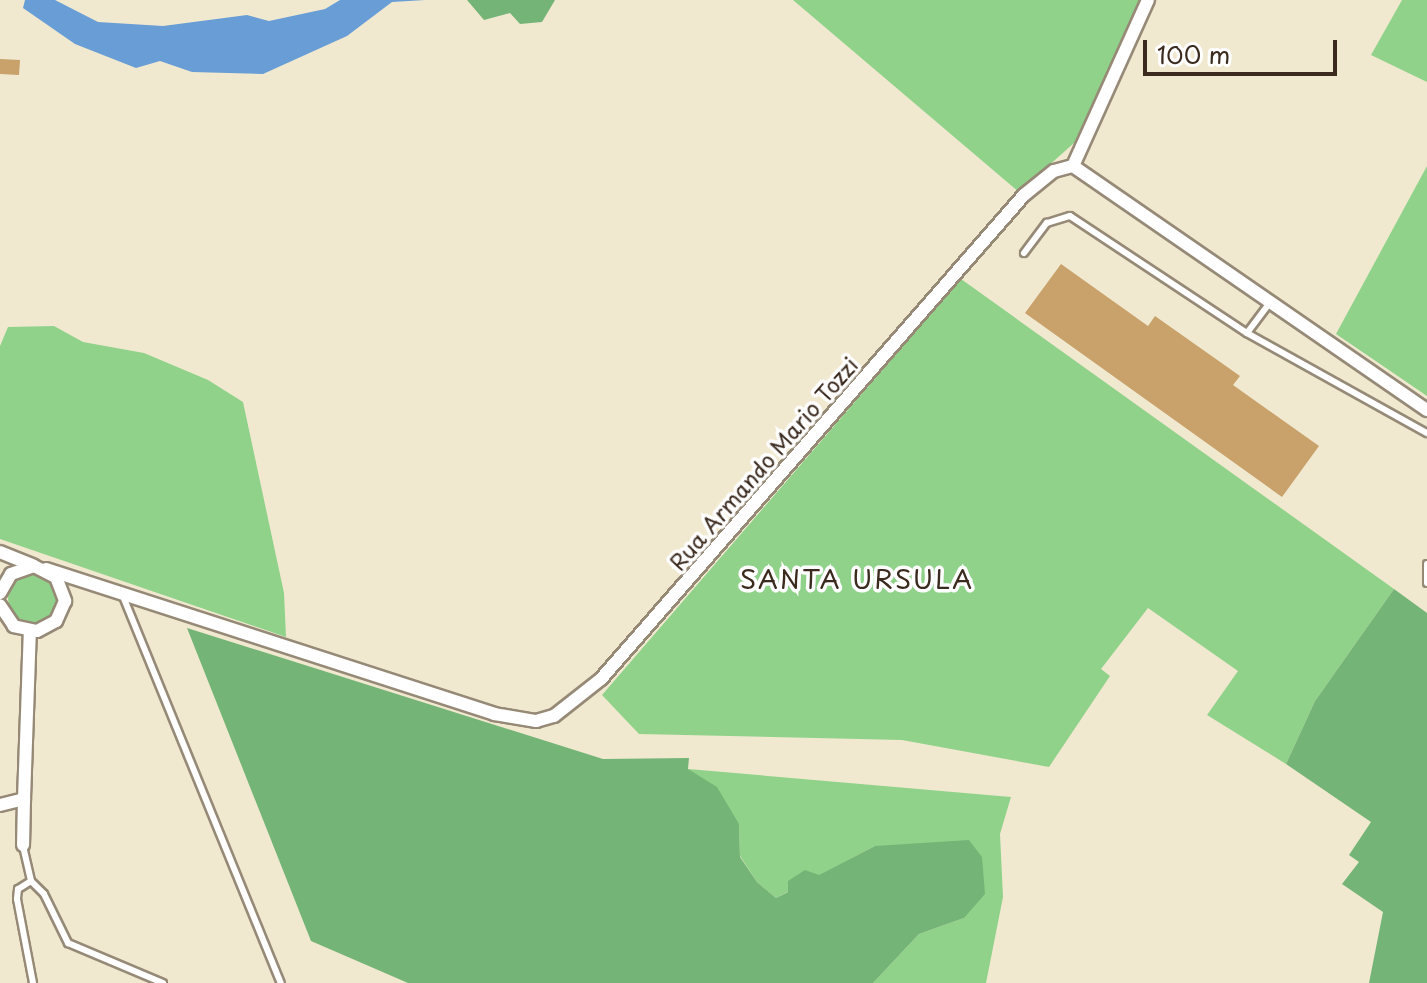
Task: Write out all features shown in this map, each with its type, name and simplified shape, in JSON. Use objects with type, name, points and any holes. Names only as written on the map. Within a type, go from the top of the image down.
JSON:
[{"type":"street","points":[[1148,0],[1073,166],[1427,410]]},
{"type":"street","name":"Rua Armando Mario Tozzi","points":[[0,552],[494,714],[536,721],[554,716],[601,679],[1024,195],[1054,171],[1073,166]]},
{"type":"street","points":[[0,593],[16,570],[43,568],[63,587],[64,608],[51,626],[30,631],[14,626],[1,608]]},
{"type":"street","points":[[23,845],[30,631]]},
{"type":"street","points":[[0,805],[24,799]]},
{"type":"lane","points":[[1024,253],[1047,223],[1070,216],[1247,333],[1427,433]]},
{"type":"lane","points":[[1247,333],[1271,301]]},
{"type":"lane","points":[[1427,564],[1427,583]]},
{"type":"lane","points":[[122,594],[281,983]]},
{"type":"lane","points":[[23,845],[31,881],[75,950],[163,983]]},
{"type":"lane","points":[[31,881],[18,889],[17,899],[33,983]]},
{"type":"green space","points":[[467,0],[555,0],[542,22],[520,24],[510,13],[484,20]]},
{"type":"green space","points":[[793,0],[1144,0],[1083,135],[1019,192]]},
{"type":"green space","points":[[1402,0],[1427,0],[1427,82],[1371,55]]},
{"type":"green space","points":[[1427,166],[1427,396],[1336,334]]},
{"type":"green space","points":[[961,279],[1394,589],[1315,701],[1286,764],[1207,715],[1238,671],[1148,608],[1101,669],[1110,676],[1049,767],[902,740],[639,734],[602,695]]},
{"type":"green space","points":[[54,326],[83,342],[144,353],[208,380],[243,402],[284,593],[286,637],[0,539],[0,346],[8,327]]},
{"type":"green space","points":[[33,573],[51,580],[58,598],[51,616],[33,623],[15,616],[8,598],[15,580]]},
{"type":"green space","points":[[1394,589],[1427,613],[1427,983],[1369,983],[1383,912],[1342,884],[1359,862],[1349,855],[1371,822],[1286,764],[1315,701]]},
{"type":"green space","points":[[187,628],[603,759],[689,758],[688,769],[717,787],[739,824],[740,857],[757,882],[776,898],[788,892],[788,881],[805,870],[819,875],[875,846],[969,840],[982,857],[985,894],[964,918],[919,934],[873,983],[408,983],[311,941]]},
{"type":"green space","points":[[688,769],[1011,797],[1000,834],[1003,897],[986,983],[873,983],[919,934],[964,918],[875,846],[776,898],[757,882],[740,856],[739,824]]},
{"type":"water","points":[[25,0],[55,0],[98,22],[163,26],[247,15],[269,21],[325,9],[340,0],[425,0],[392,2],[347,36],[263,74],[192,72],[160,61],[136,68],[75,44],[23,8]]},
{"type":"building","points":[[0,59],[20,60],[19,75],[0,74]]},
{"type":"building","points":[[1061,264],[1148,326],[1155,316],[1240,376],[1233,385],[1319,446],[1282,497],[1025,313]]},
{"type":"district","name":"SANTA URSULA","points":[[857,579]]}]
